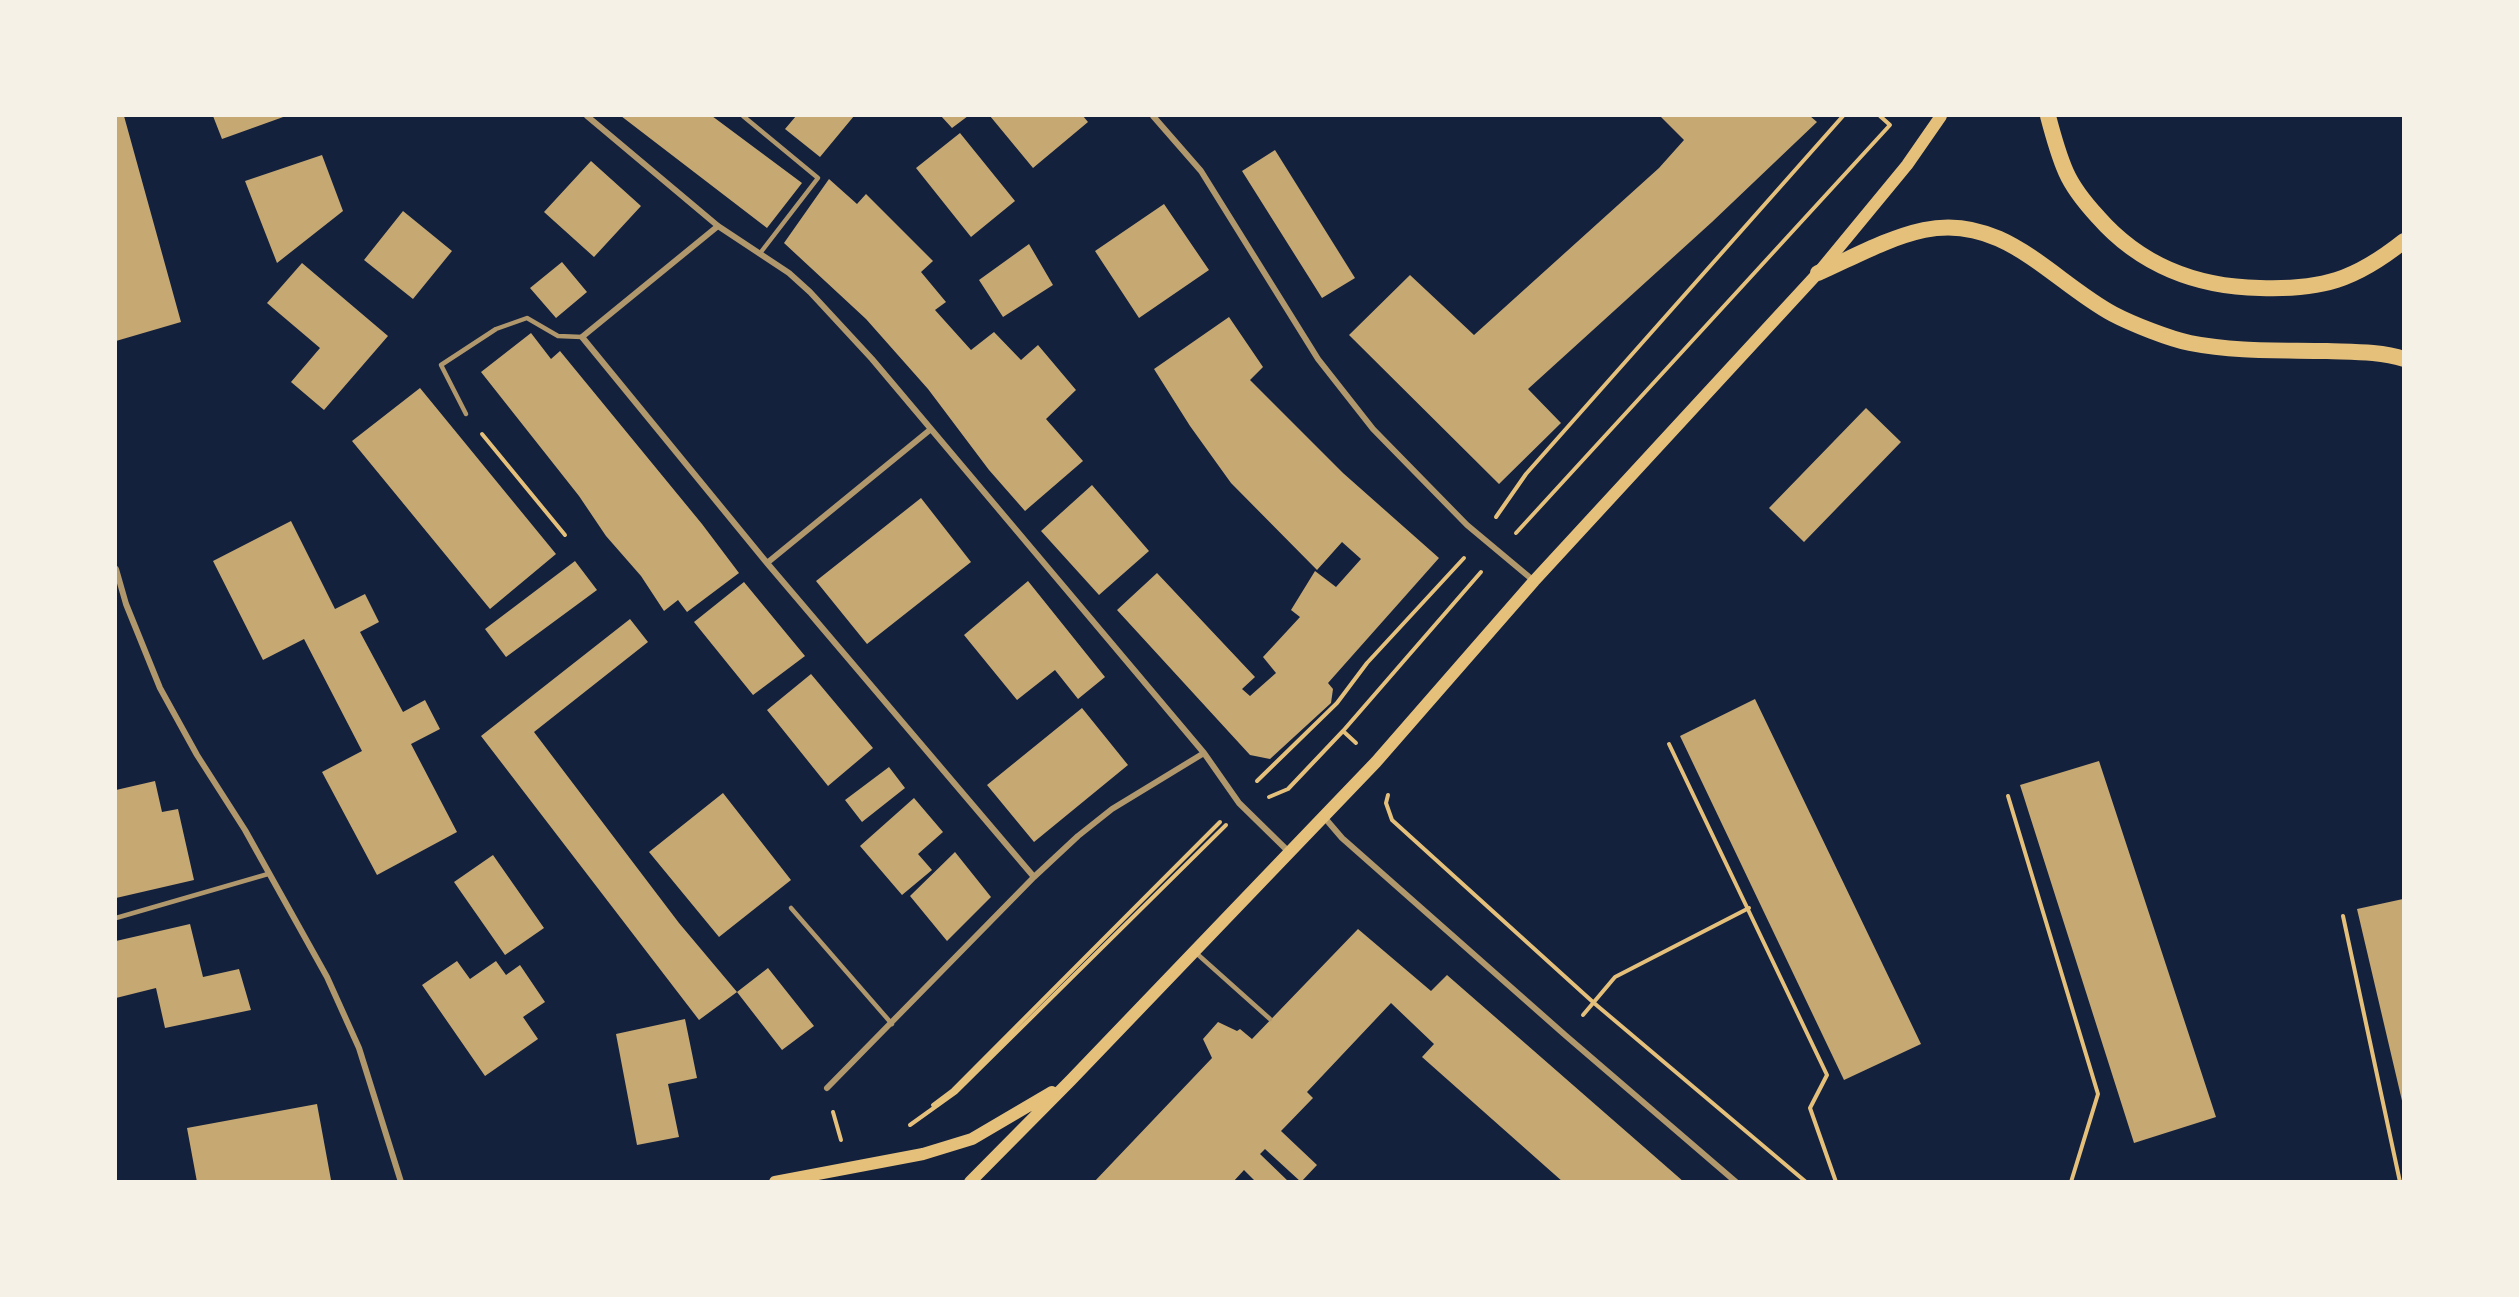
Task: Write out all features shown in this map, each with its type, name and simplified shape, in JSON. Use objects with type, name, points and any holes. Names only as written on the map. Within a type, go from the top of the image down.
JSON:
[{"type":"highway","points":[[2048,116],[2067,174],[2087,206],[2111,232],[2136,253],[2169,270],[2212,285],[2297,289],[2336,281],[2377,263],[2403,241]]},
{"type":"highway","points":[[1818,273],[1899,237],[1925,229],[1974,230],[2008,242],[2114,315],[2188,343],[2233,349],[2354,352],[2403,359]]},
{"type":"main road","points":[[970,1182],[1376,762],[1534,581],[1818,273],[1907,165],[1941,116]]},
{"type":"main road","points":[[775,1182],[923,1154],[972,1139],[1071,1080]]},
{"type":"street","points":[[587,116],[718,226],[761,252],[810,292],[872,358],[1204,753],[1241,806],[1289,852]]},
{"type":"street","points":[[1153,116],[1201,171],[1318,359],[1373,429],[1481,539],[1534,581]]},
{"type":"street","points":[[718,226],[582,337],[767,563],[1034,877]]},
{"type":"street","points":[[767,563],[932,429]]},
{"type":"street","points":[[116,569],[126,604],[160,688],[308,939],[359,1048],[401,1182]]},
{"type":"street","points":[[827,1088],[1034,877],[1078,836],[1112,809],[1204,753]]},
{"type":"street","points":[[1323,817],[1342,838],[1736,1182]]},
{"type":"lane","points":[[743,116],[818,178],[761,252]]},
{"type":"lane","points":[[466,414],[441,364],[496,329],[526,318],[558,336],[582,337]]},
{"type":"lane","points":[[116,918],[268,874]]},
{"type":"lane","points":[[791,908],[892,1024]]},
{"type":"lane","points":[[1193,950],[1270,1019]]},
{"type":"path","points":[[904,1128],[956,1092],[1241,806],[1260,778],[1337,703],[1367,663],[1481,539],[1526,474],[1843,116]]},
{"type":"path","points":[[1241,806],[1288,789],[1343,731],[1498,552],[1890,125],[1880,116]]},
{"type":"path","points":[[466,414],[565,536]]},
{"type":"path","points":[[1669,744],[1827,1075],[1810,1108],[1836,1182]]},
{"type":"path","points":[[1376,762],[1392,780],[1386,803],[1392,820],[1593,1003],[1806,1182]]},
{"type":"path","points":[[2007,796],[2098,1094],[2071,1182]]},
{"type":"path","points":[[1565,1035],[1615,977],[1749,908]]},
{"type":"path","points":[[2343,916],[2400,1182]]},
{"type":"path","points":[[827,1088],[848,1168]]},
{"type":"building","points":[[116,116],[124,116],[181,322],[116,341]]},
{"type":"building","points":[[213,116],[286,116],[222,139]]},
{"type":"building","points":[[621,116],[712,116],[802,183],[767,228]]},
{"type":"building","points":[[796,116],[854,116],[820,157],[785,129]]},
{"type":"building","points":[[941,116],[968,116],[952,128]]},
{"type":"building","points":[[990,116],[1083,116],[1088,122],[1033,168]]},
{"type":"building","points":[[1660,116],[1810,116],[1817,122],[1712,222],[1528,389],[1561,423],[1499,484],[1349,335],[1410,275],[1474,335],[1659,168],[1684,140]]},
{"type":"building","points":[[960,133],[1015,201],[971,237],[916,168]]},
{"type":"building","points":[[1275,150],[1355,278],[1322,298],[1242,171]]},
{"type":"building","points":[[322,155],[343,211],[277,263],[245,181]]},
{"type":"building","points":[[591,161],[641,206],[594,257],[544,212]]},
{"type":"building","points":[[829,179],[857,204],[866,194],[933,261],[921,272],[946,302],[935,310],[971,350],[994,332],[1021,360],[1038,345],[1076,390],[1046,419],[1083,461],[1025,511],[989,470],[928,389],[866,319],[784,243]]},
{"type":"building","points":[[1164,204],[1209,270],[1139,318],[1095,251]]},
{"type":"building","points":[[403,211],[452,251],[413,299],[364,260]]},
{"type":"building","points":[[1029,244],[1053,285],[1003,317],[979,280]]},
{"type":"building","points":[[562,262],[587,292],[556,318],[530,288]]},
{"type":"building","points":[[302,263],[388,336],[324,410],[291,382],[320,348],[267,303]]},
{"type":"building","points":[[1229,317],[1263,367],[1250,380],[1343,473],[1439,558],[1328,683],[1333,689],[1331,703],[1270,759],[1250,755],[1117,610],[1157,573],[1255,677],[1242,689],[1250,696],[1276,673],[1263,657],[1300,617],[1291,610],[1315,571],[1336,587],[1361,559],[1342,542],[1317,570],[1231,483],[1190,426],[1154,369]]},
{"type":"building","points":[[531,333],[551,359],[560,351],[702,524],[739,573],[687,612],[678,600],[664,611],[641,576],[606,536],[579,496],[481,372]]},
{"type":"building","points":[[420,388],[556,554],[490,609],[352,441]]},
{"type":"building","points":[[1866,408],[1901,442],[1804,542],[1769,508]]},
{"type":"building","points":[[1092,485],[1149,551],[1099,595],[1041,531]]},
{"type":"building","points":[[921,498],[971,562],[867,644],[816,581]]},
{"type":"building","points":[[291,521],[335,609],[365,594],[379,622],[360,632],[403,712],[425,700],[440,729],[411,744],[457,832],[377,875],[322,772],[362,751],[304,639],[263,660],[213,561]]},
{"type":"building","points":[[575,561],[597,590],[506,657],[485,629]]},
{"type":"building","points":[[1028,581],[1105,677],[1078,699],[1055,670],[1017,700],[964,635]]},
{"type":"building","points":[[744,582],[805,656],[753,695],[694,622]]},
{"type":"building","points":[[630,619],[648,642],[534,732],[679,923],[737,992],[699,1020],[481,736]]},
{"type":"building","points":[[811,674],[873,748],[828,786],[767,710]]},
{"type":"building","points":[[1755,699],[1921,1044],[1844,1080],[1680,736]]},
{"type":"building","points":[[1082,708],[1128,765],[1034,842],[987,785]]},
{"type":"building","points":[[2099,761],[2216,1117],[2134,1143],[2020,785]]},
{"type":"building","points":[[889,767],[905,788],[862,822],[845,800]]},
{"type":"building","points":[[155,781],[162,812],[178,809],[194,880],[116,898],[116,790]]},
{"type":"building","points":[[723,793],[791,880],[719,937],[649,852]]},
{"type":"building","points":[[914,798],[943,832],[918,854],[932,870],[902,895],[860,846]]},
{"type":"building","points":[[955,852],[991,897],[947,941],[910,896]]},
{"type":"building","points":[[493,855],[544,928],[505,955],[454,882]]},
{"type":"building","points":[[2403,899],[2403,1105],[2357,909]]},
{"type":"building","points":[[190,924],[203,977],[239,969],[251,1010],[165,1028],[156,988],[116,998],[116,941]]},
{"type":"building","points":[[1358,929],[1431,991],[1447,975],[1684,1182],[1563,1182],[1422,1057],[1434,1044],[1391,1003],[1307,1092],[1313,1098],[1281,1131],[1317,1165],[1301,1182],[1265,1149],[1260,1154],[1289,1182],[1256,1182],[1244,1170],[1233,1182],[1094,1182],[1212,1058],[1203,1039],[1218,1022],[1237,1031],[1240,1029],[1252,1039]]},
{"type":"building","points":[[457,961],[470,979],[496,961],[506,975],[520,965],[545,1002],[523,1017],[538,1039],[485,1076],[422,985]]},
{"type":"building","points":[[768,968],[814,1026],[782,1050],[737,992]]},
{"type":"building","points":[[685,1019],[697,1078],[668,1084],[679,1137],[637,1145],[616,1034]]},
{"type":"building","points":[[317,1104],[331,1180],[197,1182],[187,1128]]}]
